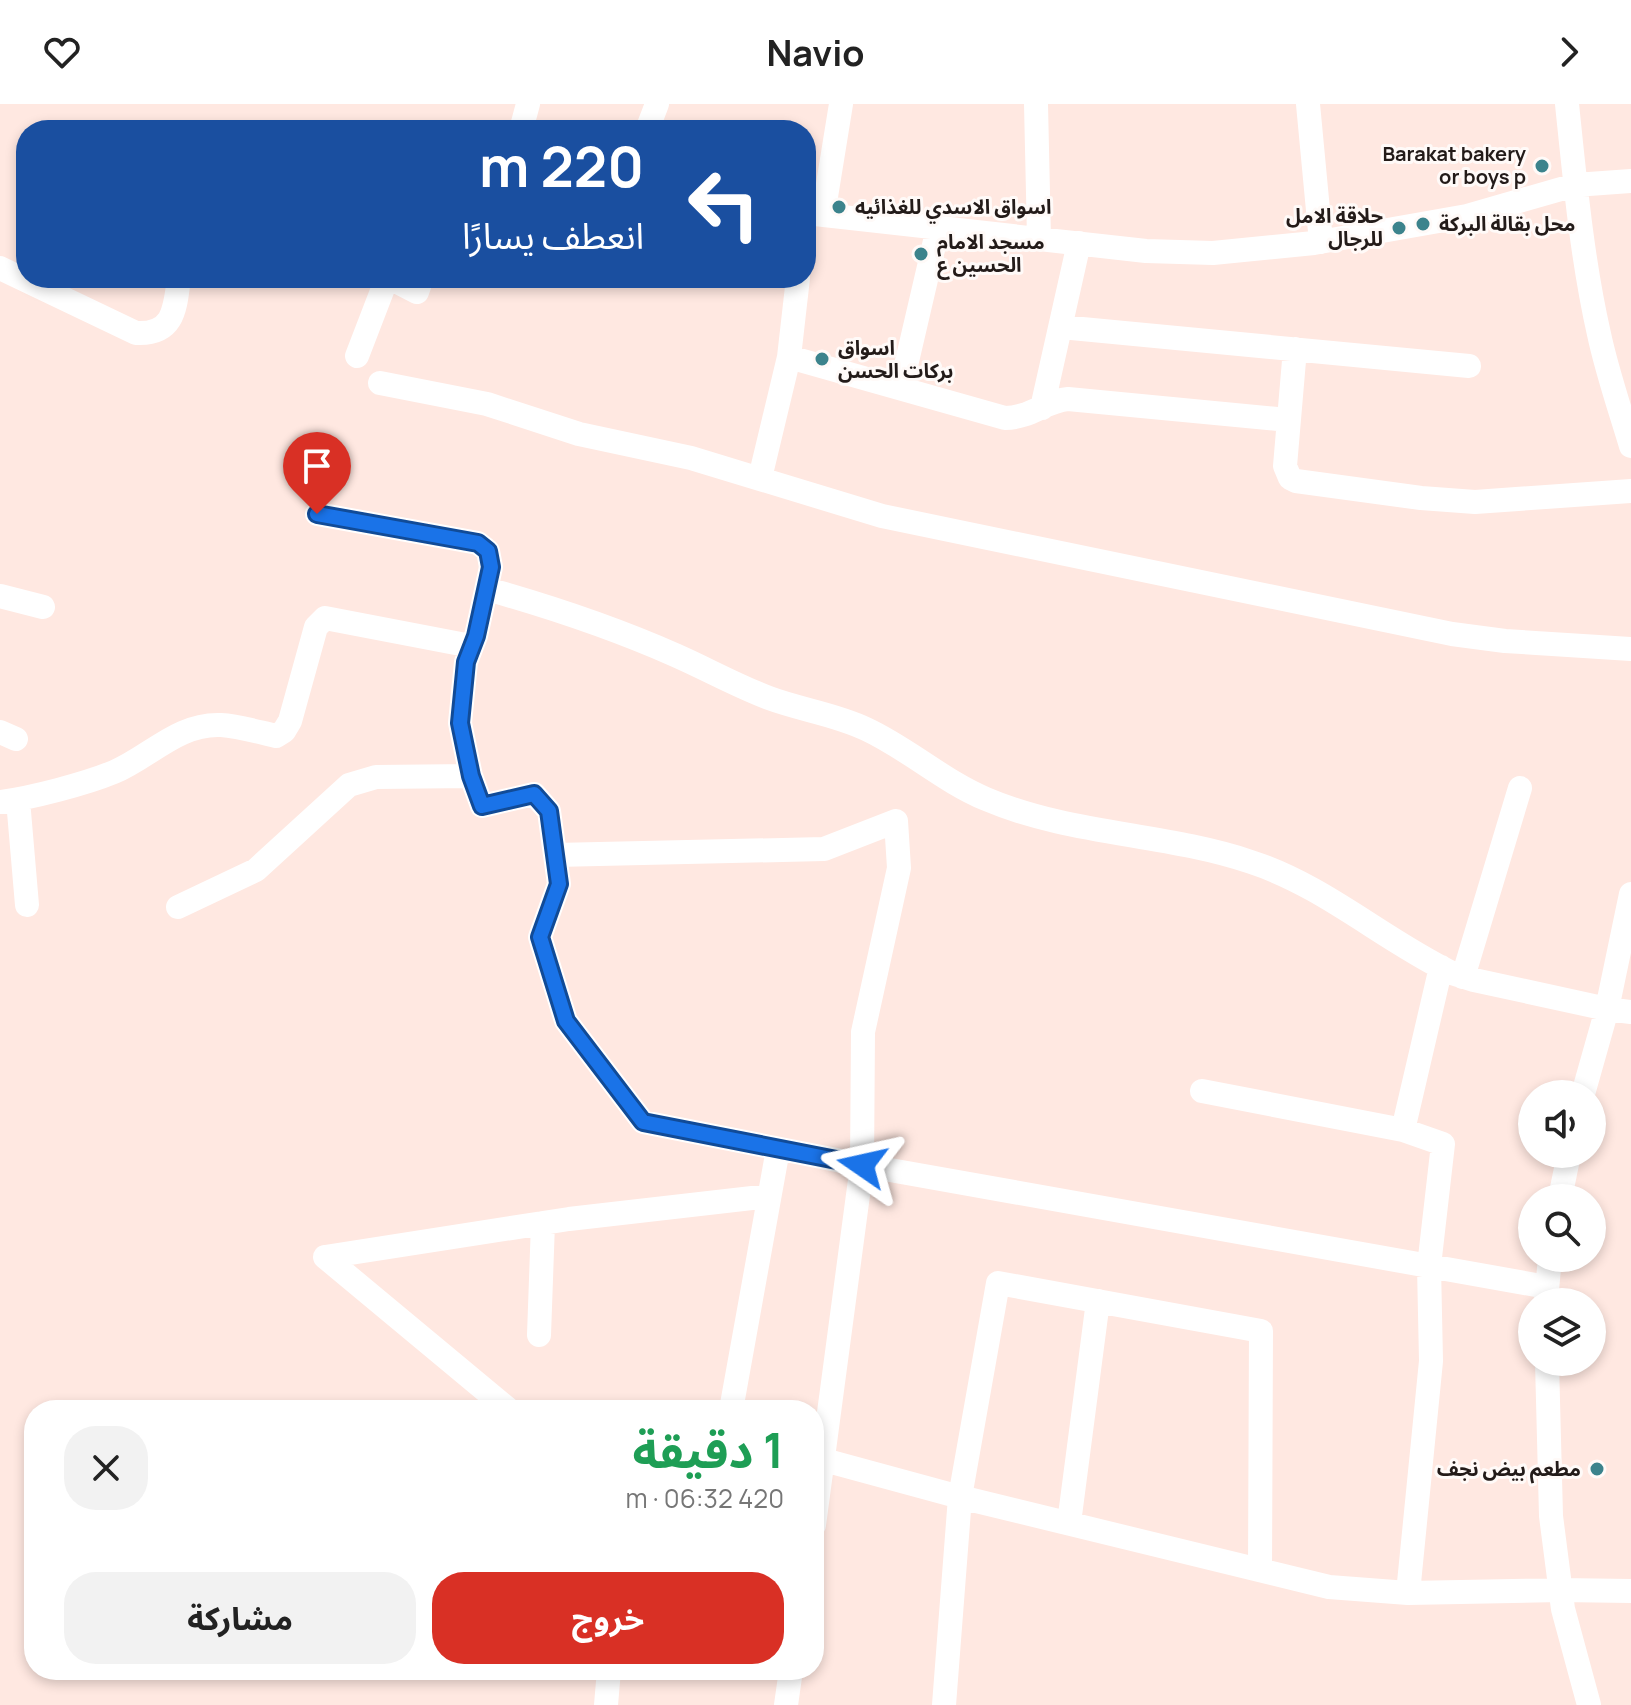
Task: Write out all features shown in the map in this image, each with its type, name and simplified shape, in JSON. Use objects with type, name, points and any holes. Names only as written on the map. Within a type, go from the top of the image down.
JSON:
[{"type":"street","points":[[816,210],[841,104]]},
{"type":"street","points":[[1036,104],[1039,238]]},
{"type":"street","points":[[1308,104],[1321,242]]},
{"type":"street","points":[[1567,104],[1575,185],[1599,335],[1631,446]]},
{"type":"street","points":[[816,214],[1146,251],[1213,253],[1321,242],[1467,216],[1575,185],[1631,181]]},
{"type":"street","points":[[901,387],[938,228]]},
{"type":"street","points":[[1042,408],[1079,243]]},
{"type":"street","points":[[42,288],[136,333],[147,334],[167,324],[173,315],[177,288]]},
{"type":"street","points":[[357,356],[384,288]]},
{"type":"street","points":[[760,478],[789,357],[797,288]]},
{"type":"street","points":[[1061,327],[1469,366]]},
{"type":"street","points":[[1295,349],[1285,466],[1290,478],[1302,483],[1475,502],[1631,491]]},
{"type":"street","points":[[789,357],[1005,418],[1025,417],[1059,400],[1078,399],[1288,420]]},
{"type":"street","points":[[380,383],[487,404],[579,434],[691,458],[882,516],[1452,634],[1505,641],[1631,649]]},
{"type":"street","points":[[317,514],[478,543],[488,551],[487,589],[476,636],[466,662],[460,723],[471,776],[482,806],[534,794],[549,811],[559,884],[540,937],[566,1021],[643,1122],[862,1165],[1429,1266],[1522,1288]]},
{"type":"street","points":[[487,589],[583,619],[665,651],[769,698],[865,728],[909,752],[965,789],[1003,806],[1156,842],[1227,855],[1276,871],[1322,893],[1452,972],[1619,1011]]},
{"type":"street","points":[[0,596],[43,607]]},
{"type":"street","points":[[27,905],[9,801],[116,771],[161,742],[199,728],[221,725],[276,736],[280,734],[290,721],[316,627],[325,618],[471,646]]},
{"type":"street","points":[[178,907],[256,870],[349,785],[376,777],[471,776]]},
{"type":"street","points":[[1403,1130],[1452,972],[1520,788]]},
{"type":"street","points":[[555,855],[824,849],[896,821],[899,868],[863,1032],[862,1165],[824,1460],[960,1497],[1329,1587],[1408,1593],[1631,1591]]},
{"type":"street","points":[[1589,1080],[1619,1011],[1631,894]]},
{"type":"street","points":[[1202,1091],[1403,1130],[1443,1144],[1429,1266],[1431,1361],[1408,1593]]},
{"type":"street","points":[[733,1400],[778,1149]]},
{"type":"street","points":[[497,1400],[325,1257],[543,1223],[769,1196]]},
{"type":"street","points":[[539,1335],[543,1223]]},
{"type":"street","points":[[944,1705],[960,1497],[998,1283],[1261,1331],[1260,1570]]},
{"type":"street","points":[[1069,1523],[1098,1301]]},
{"type":"street","points":[[1547,1376],[1549,1493],[1560,1590],[1567,1628],[1585,1682],[1589,1705]]},
{"type":"street","points":[[606,1705],[608,1680]]},
{"type":"street","points":[[786,1705],[790,1680]]},
{"type":"place","name":"Barakat bakery or boys p","points":[[1542,166]]},
{"type":"place","name":"اسواق الاسدي للغذائيه","points":[[839,207]]},
{"type":"place","name":"محل بقالة البركة","points":[[1423,224]]},
{"type":"place","name":"حلاقة الامل للرجال","points":[[1399,228]]},
{"type":"place","name":"مسجد الامام الحسين ع","points":[[921,254]]},
{"type":"place","name":"اسواق بركات الحسن","points":[[822,359]]},
{"type":"place","name":"مطعم بيض نجف","points":[[1597,1469]]},
{"type":"route","points":[[317,514],[478,543],[488,551],[491,567],[476,636],[468,650],[461,705],[460,723],[471,776],[482,806],[534,794],[549,811],[559,884],[540,937],[566,1021],[643,1122],[862,1165]]}]
